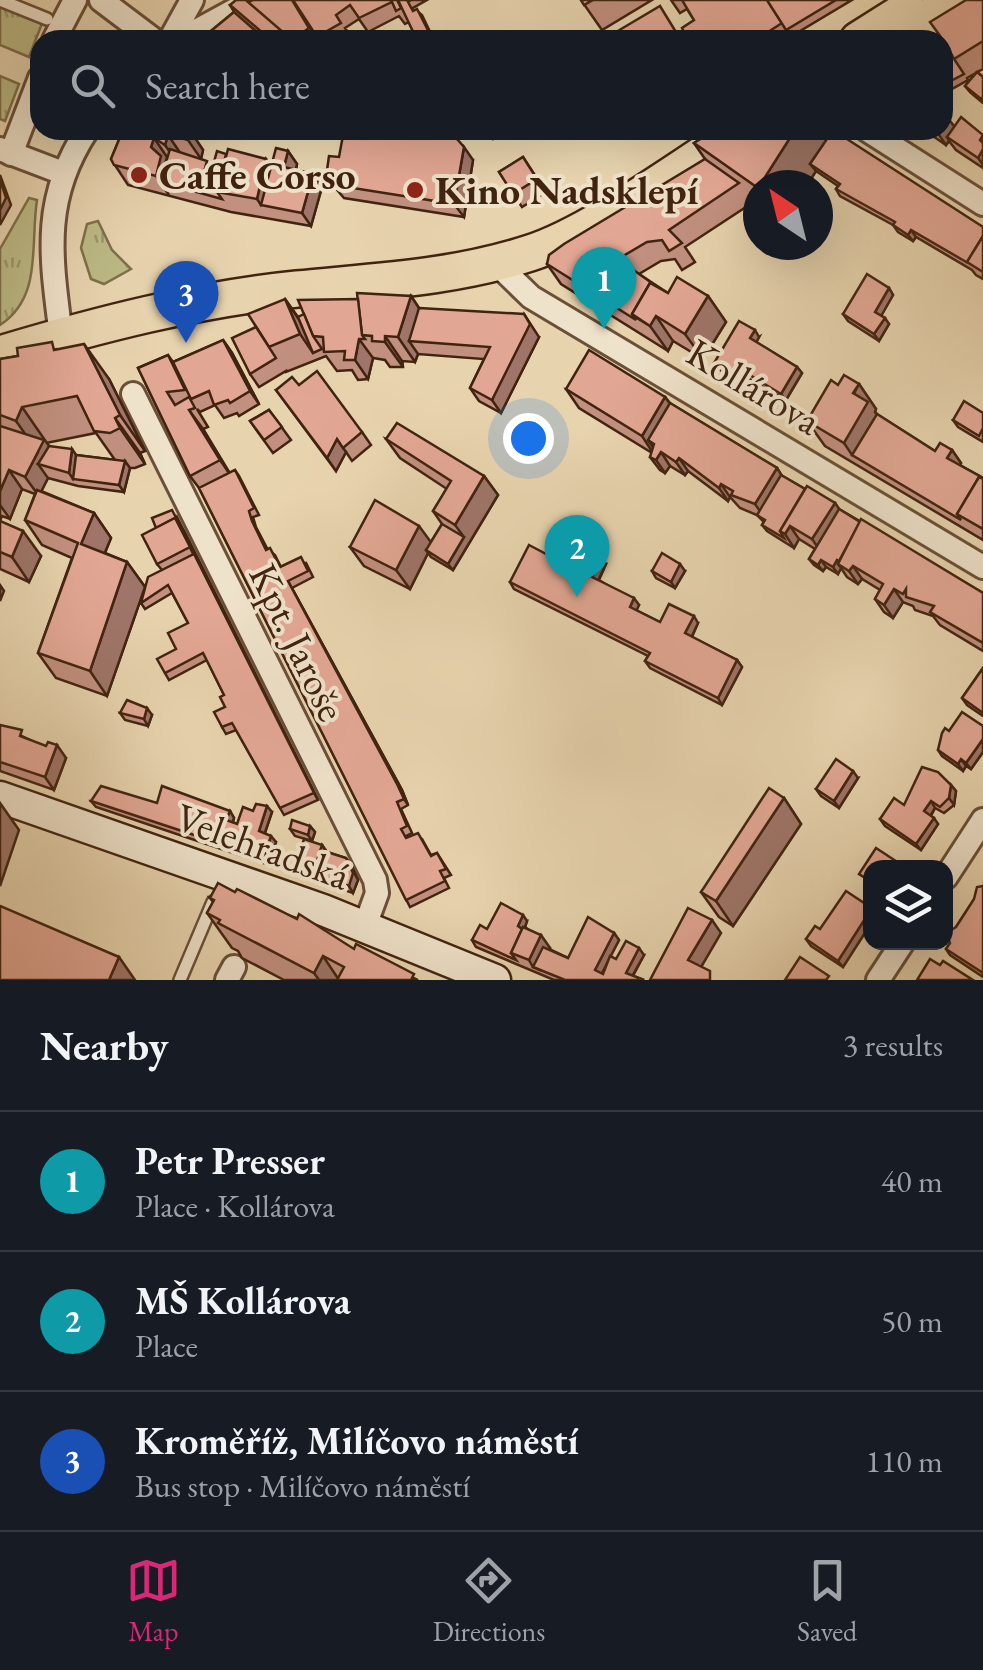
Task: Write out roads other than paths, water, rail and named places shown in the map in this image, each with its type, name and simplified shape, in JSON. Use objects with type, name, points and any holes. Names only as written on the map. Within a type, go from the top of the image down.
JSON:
[{"type":"main road","points":[[874,30],[920,0]]},
{"type":"main road","points":[[907,30],[957,0]]},
{"type":"main road","points":[[494,261],[694,140]]},
{"type":"main road","points":[[0,354],[61,336],[232,298],[423,279],[529,253],[570,235],[724,140]]},
{"type":"main road","name":"Velehradská","points":[[0,797],[365,926],[495,980]]},
{"type":"street","points":[[50,29],[75,0]]},
{"type":"street","points":[[101,0],[141,30]]},
{"type":"street","points":[[176,30],[192,0]]},
{"type":"street","points":[[198,30],[253,0]]},
{"type":"street","points":[[30,99],[6,151],[62,172]]},
{"type":"street","points":[[61,336],[52,234],[62,172],[81,140]]},
{"type":"street","points":[[883,140],[983,204]]},
{"type":"street","name":"Kollárova","points":[[494,261],[531,298],[983,566]]},
{"type":"street","name":"Kpt. Jaroše","points":[[133,394],[375,880],[377,893],[365,926]]},
{"type":"street","points":[[953,866],[983,820]]},
{"type":"street","points":[[878,980],[898,950]]},
{"type":"lane","points":[[0,0],[50,29]]},
{"type":"lane","points":[[180,980],[226,875]]},
{"type":"place","name":"Caffe Corso","points":[[139,175]]},
{"type":"place","name":"Kino Nadsklepí","points":[[415,190]]},
{"type":"place","name":"Petr Presser","points":[[604,329]]},
{"type":"place","name":"Kroměříž, Milíčovo náměstí","points":[[186,343]]},
{"type":"place","name":"MŠ Kollárova","points":[[577,597]]}]
